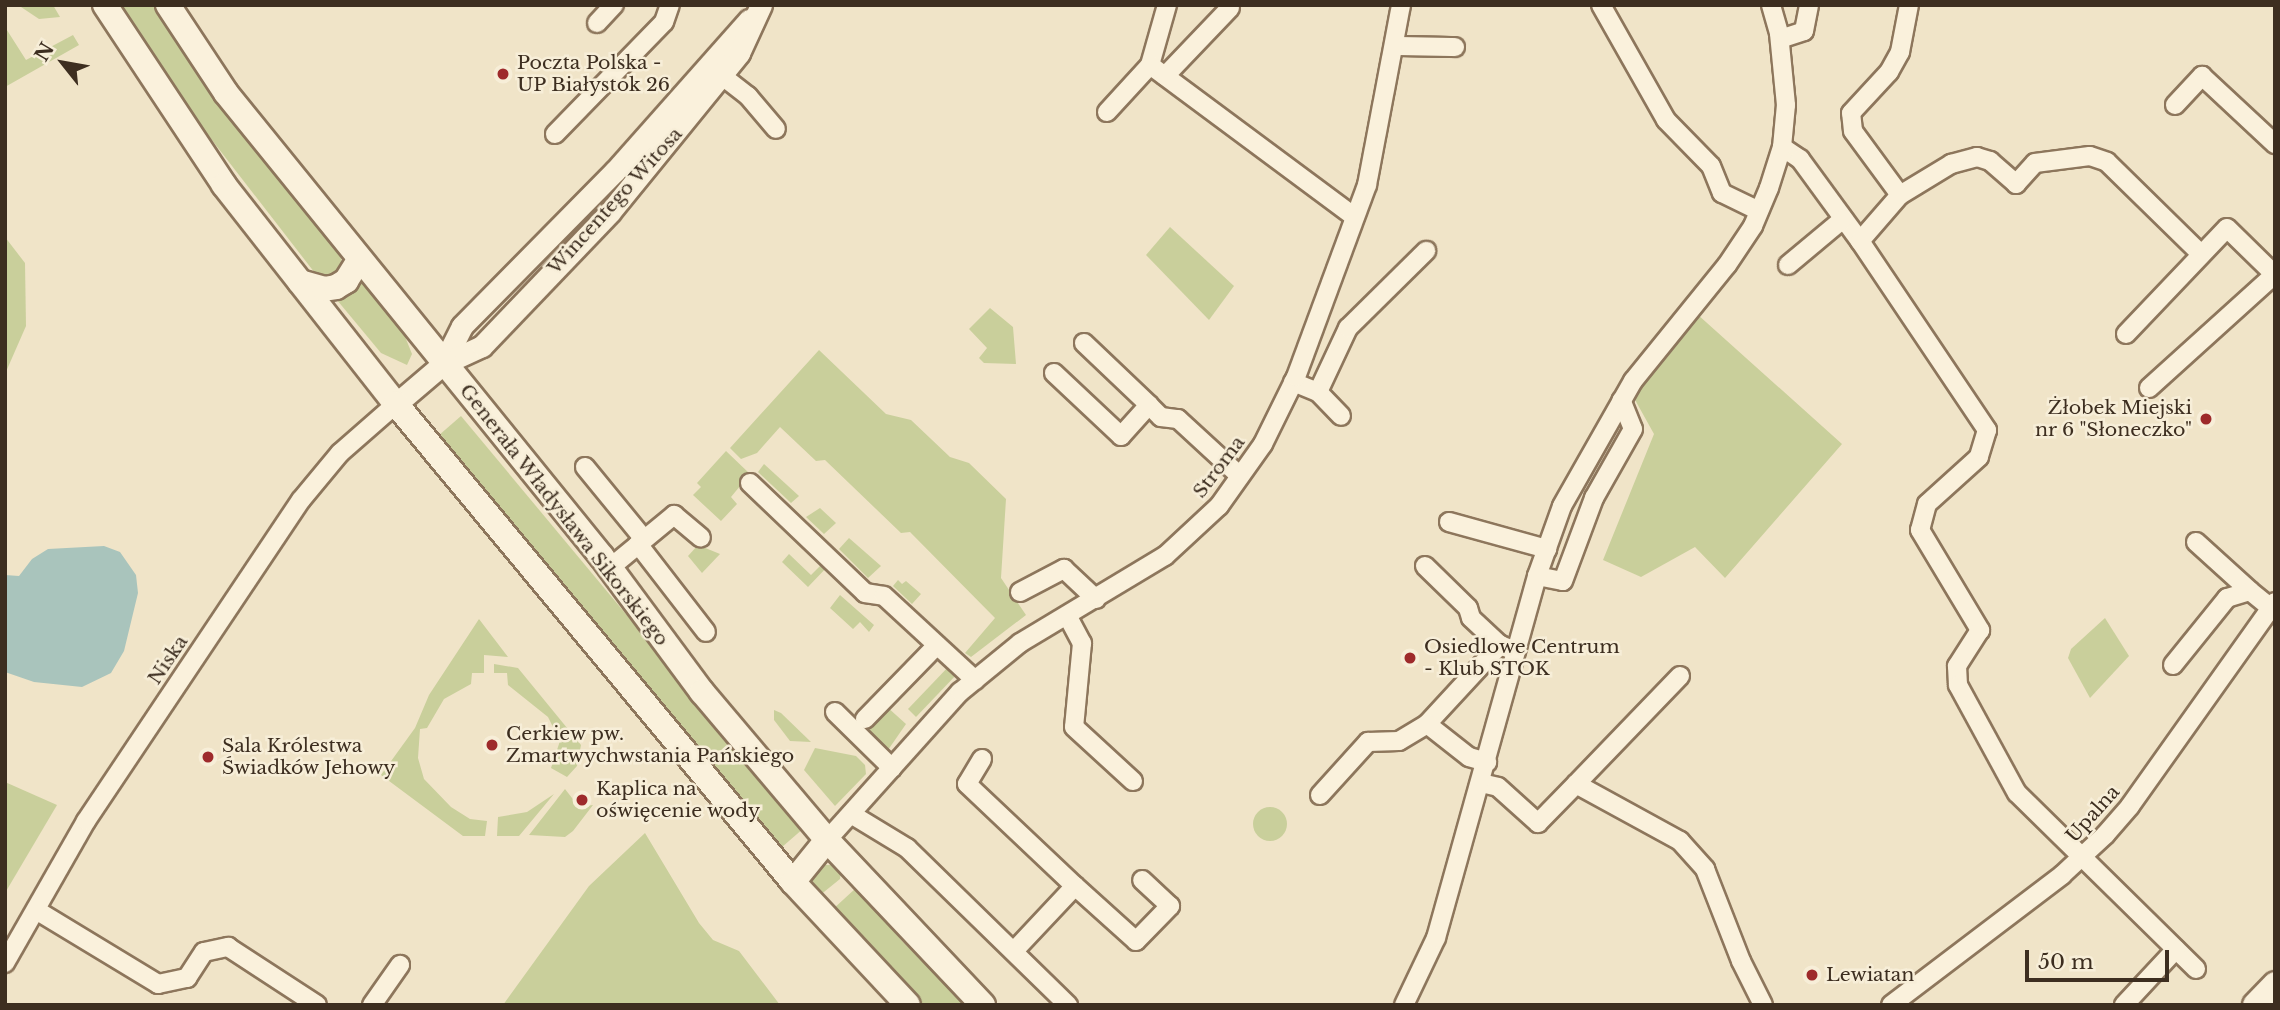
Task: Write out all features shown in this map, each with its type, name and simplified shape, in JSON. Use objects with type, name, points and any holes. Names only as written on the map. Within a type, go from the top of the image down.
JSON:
[{"type":"main road","points":[[105,5],[198,149],[396,404],[793,882],[908,1005]]},
{"type":"main road","name":"Generała Władysława Sikorskiego","points":[[168,5],[226,93],[443,364],[611,567],[702,692],[827,840],[983,1005]]},
{"type":"main road","points":[[300,282],[324,289],[335,287],[346,281],[359,260]]},
{"type":"main road","points":[[793,882],[827,840]]},
{"type":"main road","points":[[2255,1005],[2275,984]]},
{"type":"street","points":[[597,23],[614,5]]},
{"type":"street","points":[[555,134],[664,22],[670,5]]},
{"type":"street","points":[[1107,112],[1150,65],[1167,5]]},
{"type":"street","name":"Stroma","points":[[827,840],[975,680],[1020,643],[1068,617],[1165,556],[1219,506],[1263,444],[1293,382],[1367,184],[1401,5]]},
{"type":"street","points":[[1601,5],[1666,120],[1711,166],[1722,192],[1759,211]]},
{"type":"street","points":[[1404,1005],[1436,939],[1481,783],[1508,648],[1562,506],[1621,400],[1727,265],[1759,211],[1769,188],[1782,147],[1786,104],[1780,39],[1771,5]]},
{"type":"street","points":[[1780,39],[1804,31],[1809,5]]},
{"type":"street","points":[[1900,195],[1853,131],[1851,113],[1889,72],[1900,52],[1909,5]]},
{"type":"street","name":"Wincentego Witosa","points":[[396,404],[443,364],[462,326],[715,71],[739,53],[759,8]]},
{"type":"street","points":[[1165,76],[1230,8]]},
{"type":"street","points":[[1395,46],[1455,47]]},
{"type":"street","points":[[1150,65],[1354,217]]},
{"type":"street","points":[[715,71],[748,96],[776,129]]},
{"type":"street","points":[[2175,104],[2202,76],[2275,144]]},
{"type":"street","points":[[1782,147],[1800,159],[1860,241],[1987,430],[1979,457],[1927,504],[1920,530],[1980,630],[1957,666],[1958,685],[2017,793],[2196,969]]},
{"type":"street","points":[[1860,241],[1900,195],[1951,164],[1977,157],[1990,161],[2016,184],[2035,163],[2073,156],[2103,160],[2201,254]]},
{"type":"street","points":[[1788,265],[1843,219]]},
{"type":"street","points":[[2126,334],[2227,228],[2274,277],[2149,388]]},
{"type":"street","points":[[1318,392],[1348,328],[1426,251]]},
{"type":"street","points":[[1084,343],[1161,417],[1178,419],[1240,476]]},
{"type":"street","points":[[1055,373],[1121,436],[1149,405]]},
{"type":"street","points":[[1293,382],[1318,392],[1342,416]]},
{"type":"street","points":[[1537,576],[1563,580],[1594,498],[1633,429],[1621,400]]},
{"type":"street","name":"Niska","points":[[5,963],[86,821],[301,500],[340,453],[396,404]]},
{"type":"street","points":[[585,467],[706,632]]},
{"type":"street","points":[[750,483],[865,593],[884,596],[975,680]]},
{"type":"street","points":[[611,567],[674,515],[701,538]]},
{"type":"street","points":[[1449,522],[1547,549]]},
{"type":"street","points":[[2196,542],[2250,591],[2273,605]]},
{"type":"street","points":[[1425,566],[1508,648]]},
{"type":"street","points":[[1020,592],[1064,569],[1096,599]]},
{"type":"street","points":[[2173,665],[2227,598],[2250,591]]},
{"type":"street","name":"Upalna","points":[[1891,1005],[2083,858],[2130,806],[2273,605]]},
{"type":"street","points":[[1068,617],[1082,643],[1074,727],[1133,781]]},
{"type":"street","points":[[865,719],[937,645]]},
{"type":"street","points":[[1320,795],[1368,742],[1399,741],[1427,724],[1508,648]]},
{"type":"street","points":[[1481,783],[1498,787],[1538,823],[1680,676]]},
{"type":"street","points":[[835,712],[892,768]]},
{"type":"street","points":[[1427,724],[1469,757],[1486,762]]},
{"type":"street","points":[[982,759],[967,784],[1136,941],[1170,906],[1142,880]]},
{"type":"street","points":[[1576,784],[1680,841],[1705,869],[1741,961],[1763,1005]]},
{"type":"street","points":[[851,814],[907,848],[1068,1005]]},
{"type":"street","points":[[1014,951],[1075,886]]},
{"type":"street","points":[[36,910],[158,984],[187,978],[204,952],[228,947],[317,1005]]},
{"type":"street","points":[[2124,1005],[2176,949]]},
{"type":"street","points":[[372,1005],[400,965]]},
{"type":"green space","points":[[18,5],[53,5],[60,17],[39,19]]},
{"type":"green space","points":[[119,5],[156,5],[262,160],[340,256],[343,265],[337,277],[318,277],[157,69]]},
{"type":"green space","points":[[5,27],[26,60],[73,35],[79,45],[5,87]]},
{"type":"green space","points":[[1170,227],[1234,286],[1209,320],[1146,255]]},
{"type":"green space","points":[[5,237],[25,263],[26,326],[5,374]]},
{"type":"green space","points":[[358,276],[404,334],[412,354],[407,365],[381,353],[332,294]]},
{"type":"green space","points":[[990,308],[1013,327],[1016,364],[984,363],[979,358],[987,348],[969,329]]},
{"type":"green space","points":[[1697,314],[1842,444],[1725,578],[1695,547],[1641,577],[1603,560],[1654,434],[1634,398]]},
{"type":"green space","points":[[819,350],[886,414],[911,420],[950,457],[969,463],[1006,499],[1001,578],[1026,615],[971,657],[965,653],[995,618],[910,532],[901,533],[825,460],[816,461],[780,427],[757,453],[741,459],[730,448]]},
{"type":"green space","points":[[461,416],[804,828],[782,847],[438,436]]},
{"type":"green space","points":[[726,451],[750,474],[731,497],[737,504],[721,521],[693,495],[701,487],[697,483]]},
{"type":"green space","points":[[764,464],[799,496],[791,503],[758,472]]},
{"type":"green space","points":[[820,508],[836,523],[824,534],[806,517]]},
{"type":"green space","points":[[849,538],[881,566],[868,578],[839,549]]},
{"type":"green space","points":[[698,545],[720,554],[702,573],[688,556]]},
{"type":"green space","points":[[789,554],[811,575],[821,565],[829,565],[808,587],[782,562]]},
{"type":"green space","points":[[898,580],[902,584],[906,581],[921,594],[912,604],[893,586]]},
{"type":"green space","points":[[840,595],[874,625],[869,632],[860,622],[853,629],[830,608]]},
{"type":"green space","points":[[2105,618],[2129,656],[2090,698],[2068,658],[2071,649]]},
{"type":"green space","points":[[479,619],[508,657],[484,655],[484,673],[472,673],[471,684],[444,699],[427,728],[420,729],[418,758],[424,779],[451,807],[470,819],[487,821],[485,836],[463,836],[381,775],[415,728],[429,695]]},
{"type":"green space","points":[[494,664],[518,668],[581,745],[577,766],[567,777],[551,768],[560,741],[548,717],[508,685],[507,673],[494,673]]},
{"type":"green space","points":[[951,664],[958,673],[916,717],[908,709]]},
{"type":"green space","points":[[886,706],[906,724],[888,750],[869,732],[870,724]]},
{"type":"green space","points":[[774,710],[781,713],[811,742],[790,741],[774,720]]},
{"type":"green space","points":[[815,748],[856,756],[865,765],[866,774],[835,806],[804,770]]},
{"type":"green space","points":[[5,782],[57,805],[5,893]]},
{"type":"green space","points":[[565,789],[579,807],[593,805],[565,837],[529,835]]},
{"type":"green space","points":[[554,794],[519,836],[497,836],[498,817],[527,812]]},
{"type":"green space","points":[[1270,807],[1282,812],[1287,824],[1282,836],[1270,841],[1258,836],[1253,824],[1258,812]]},
{"type":"green space","points":[[645,833],[699,923],[713,940],[739,951],[780,1005],[503,1005],[589,886]]},
{"type":"green space","points":[[821,865],[833,865],[841,871],[840,879],[819,896],[811,877]]},
{"type":"green space","points":[[856,888],[902,941],[965,1005],[921,1005],[832,910]]},
{"type":"water","points":[[104,546],[120,552],[136,575],[138,593],[124,651],[111,673],[82,687],[34,682],[5,672],[5,575],[19,576],[32,559],[48,549]]},
{"type":"place","name":"Poczta Polska - UP Białystok 26","points":[[503,74]]},
{"type":"place","name":"Żłobek Miejski nr 6 \"Słoneczko\"","points":[[2206,419]]},
{"type":"place","name":"Osiedlowe Centrum - Klub STOK","points":[[1410,658]]},
{"type":"place","name":"Cerkiew pw. Zmartwychwstania Pańskiego","points":[[492,745]]},
{"type":"place","name":"Sala Królestwa Świadków Jehowy","points":[[208,757]]},
{"type":"place","name":"Kaplica na oświęcenie wody","points":[[582,800]]},
{"type":"place","name":"Lewiatan","points":[[1812,975]]}]
